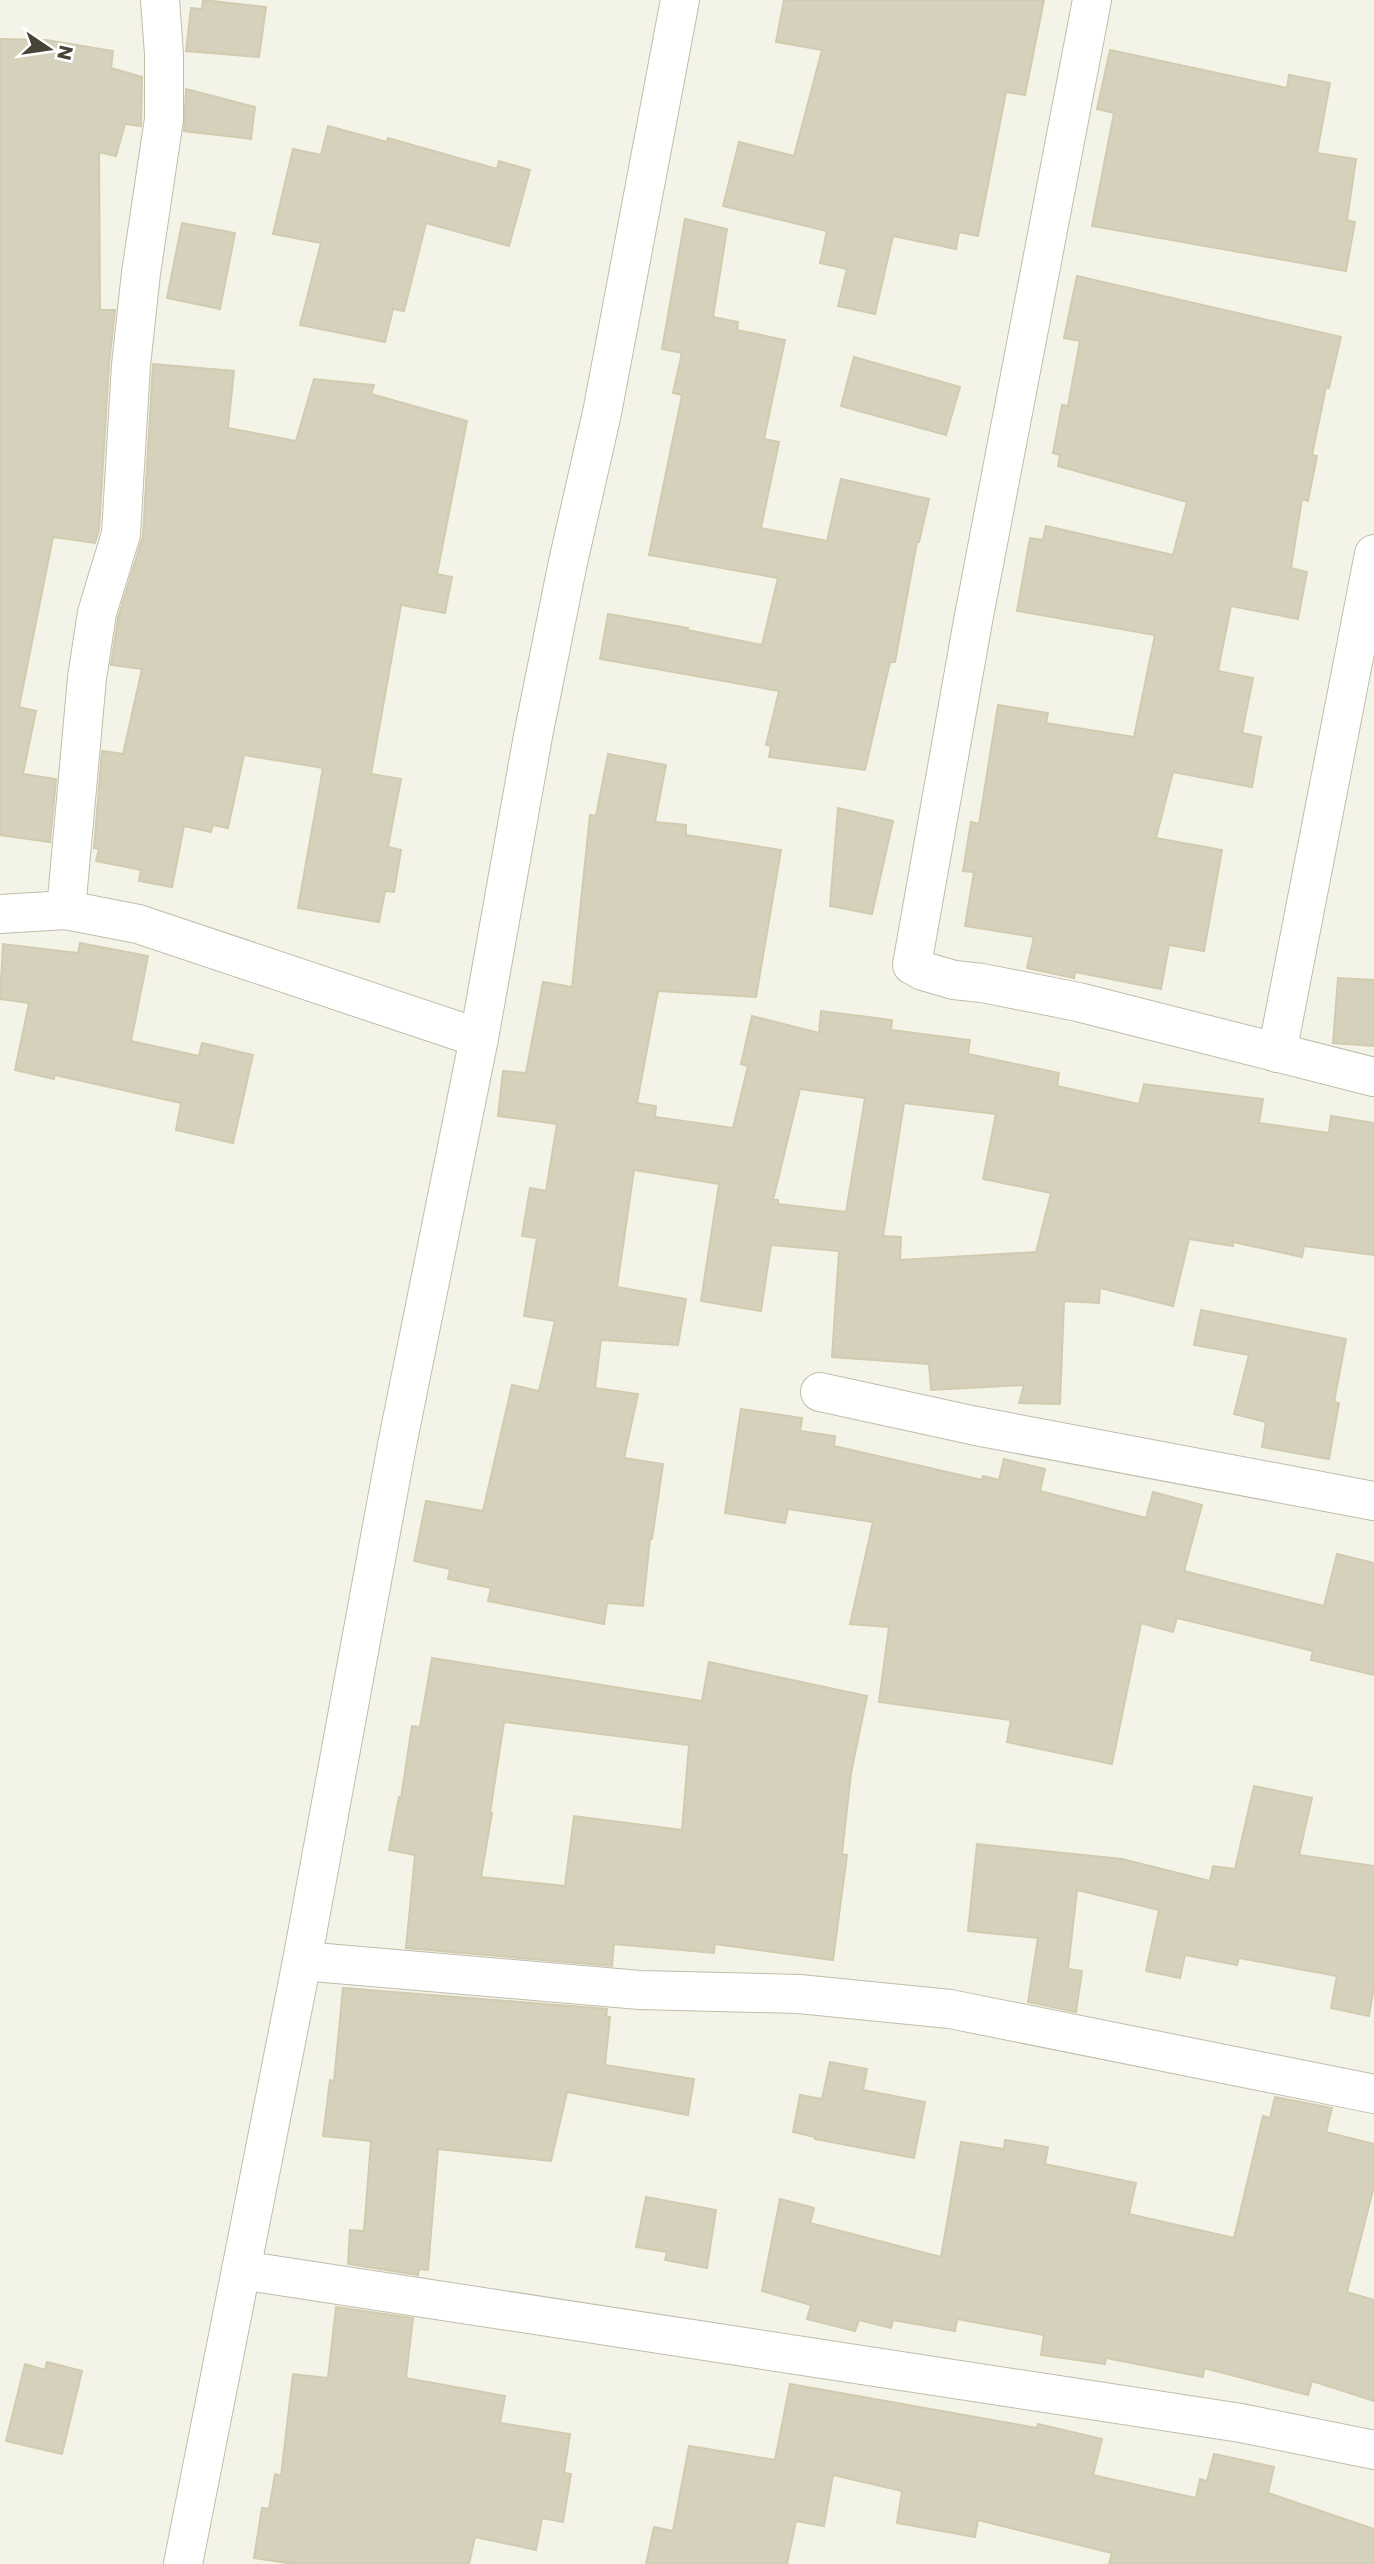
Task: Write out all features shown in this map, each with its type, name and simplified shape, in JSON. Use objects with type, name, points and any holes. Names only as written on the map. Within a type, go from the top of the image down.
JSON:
[{"type":"street","points":[[66,910],[95,626],[121,534],[131,365],[141,273],[164,119],[164,54],[160,0]]},
{"type":"street","points":[[183,2564],[302,1961],[397,1444],[479,1038],[533,736],[568,562],[602,413],[680,0]]},
{"type":"street","points":[[1092,0],[974,621],[912,965],[954,980],[1078,1002],[1374,1077]]},
{"type":"street","points":[[1277,1053],[1374,554]]},
{"type":"street","points":[[0,914],[66,910],[138,924],[479,1038]]},
{"type":"street","points":[[820,1392],[976,1426],[1374,1501]]},
{"type":"street","points":[[302,1961],[640,1990],[799,1994],[950,2009],[1374,2094]]},
{"type":"street","points":[[241,2270],[1241,2423],[1374,2450]]},
{"type":"building","points":[[203,0],[266,7],[259,57],[186,51],[191,8],[202,9]]},
{"type":"building","points":[[784,0],[1044,0],[1025,95],[1006,92],[978,236],[959,232],[956,249],[893,236],[875,314],[838,306],[847,269],[820,263],[827,231],[723,206],[739,142],[794,156],[822,50],[776,42]]},
{"type":"building","points":[[0,39],[46,40],[113,51],[111,68],[142,77],[141,126],[125,124],[116,156],[99,152],[100,310],[115,310],[99,530],[95,543],[53,537],[19,707],[36,711],[23,774],[56,779],[50,842],[0,835]]},
{"type":"building","points":[[1110,50],[1287,88],[1289,75],[1330,83],[1317,153],[1356,159],[1347,220],[1355,222],[1346,271],[1092,226],[1114,113],[1097,109]]},
{"type":"building","points":[[186,89],[255,107],[251,139],[184,131]]},
{"type":"building","points":[[328,126],[387,142],[388,138],[497,169],[499,161],[530,170],[509,246],[426,223],[404,311],[393,309],[385,342],[300,325],[321,243],[273,234],[293,149],[321,155]]},
{"type":"building","points":[[685,219],[727,229],[713,317],[738,322],[737,330],[785,340],[764,439],[779,442],[761,528],[827,541],[841,479],[929,499],[917,542],[895,662],[890,662],[865,770],[769,757],[771,746],[766,745],[779,691],[600,659],[608,614],[762,645],[778,578],[649,555],[682,395],[673,393],[682,353],[662,349]]},
{"type":"building","points":[[182,223],[235,233],[220,309],[167,298]]},
{"type":"building","points":[[1077,276],[1341,337],[1329,388],[1326,387],[1312,455],[1317,456],[1308,501],[1302,499],[1291,568],[1307,572],[1298,619],[1231,606],[1218,671],[1253,678],[1242,733],[1261,737],[1252,787],[1173,772],[1156,838],[1222,850],[1204,951],[1169,945],[1161,989],[1075,972],[1074,978],[1027,968],[1034,937],[965,926],[974,872],[963,871],[971,822],[979,824],[998,705],[1048,713],[1046,723],[1134,737],[1155,635],[1017,611],[1030,538],[1043,540],[1046,526],[1173,555],[1187,502],[1058,466],[1060,455],[1053,453],[1062,405],[1068,406],[1080,341],[1064,338]]},
{"type":"building","points":[[854,357],[960,387],[946,435],[841,406]]},
{"type":"building","points":[[153,364],[234,371],[228,428],[296,441],[314,379],[374,385],[371,394],[467,421],[437,574],[452,577],[445,613],[401,605],[371,774],[401,779],[388,847],[401,850],[394,892],[385,891],[379,922],[298,908],[323,768],[244,755],[228,828],[213,825],[211,832],[184,826],[172,887],[139,881],[141,870],[96,861],[99,849],[94,848],[102,751],[123,754],[142,669],[111,665],[118,618],[143,536]]},
{"type":"building","points":[[608,754],[666,765],[655,822],[686,825],[686,835],[781,850],[756,997],[658,991],[637,1103],[656,1106],[655,1117],[733,1128],[748,1066],[741,1064],[752,1016],[819,1033],[821,1011],[892,1020],[891,1030],[970,1040],[968,1054],[1059,1073],[1057,1086],[1134,1103],[1139,1104],[1144,1084],[1263,1099],[1259,1123],[1329,1133],[1331,1116],[1374,1123],[1374,1255],[1304,1246],[1302,1257],[1233,1242],[1233,1246],[1189,1239],[1173,1306],[1100,1288],[1099,1303],[1064,1301],[1060,1404],[1019,1403],[1024,1385],[931,1390],[929,1364],[832,1357],[839,1251],[771,1245],[761,1311],[701,1301],[719,1184],[634,1170],[617,1287],[686,1299],[678,1345],[601,1340],[595,1388],[638,1394],[624,1458],[663,1464],[650,1539],[643,1606],[607,1603],[604,1624],[488,1601],[491,1588],[448,1579],[450,1569],[414,1561],[426,1501],[483,1511],[512,1385],[539,1391],[555,1321],[524,1316],[537,1238],[522,1236],[530,1188],[546,1191],[557,1124],[498,1116],[503,1071],[526,1073],[543,982],[572,987],[590,815],[596,816]],"holes":[[[800,1089],[865,1098],[846,1212],[778,1204],[778,1200],[773,1200]],[[904,1103],[996,1114],[983,1179],[1051,1193],[1036,1252],[900,1260],[901,1237],[883,1236]]]},
{"type":"building","points":[[838,808],[893,821],[872,914],[830,906]]},
{"type":"building","points":[[80,943],[148,956],[131,1041],[199,1056],[202,1043],[253,1055],[233,1143],[176,1130],[181,1103],[55,1075],[54,1079],[15,1070],[29,1003],[0,999],[3,944],[78,953]]},
{"type":"building","points":[[1338,978],[1374,980],[1374,1046],[1333,1043]]},
{"type":"building","points":[[1201,1310],[1346,1339],[1334,1402],[1339,1403],[1329,1459],[1262,1447],[1266,1422],[1234,1414],[1249,1355],[1194,1345]]},
{"type":"building","points":[[741,1409],[802,1418],[800,1431],[835,1436],[834,1446],[982,1480],[983,1476],[999,1480],[1004,1459],[1045,1469],[1040,1491],[1146,1518],[1153,1492],[1202,1505],[1184,1571],[1324,1606],[1337,1554],[1374,1563],[1374,1675],[1311,1660],[1313,1651],[1177,1618],[1173,1632],[1141,1623],[1112,1764],[1007,1742],[1011,1720],[879,1702],[889,1627],[850,1624],[873,1522],[788,1509],[785,1523],[725,1513]]},
{"type":"building","points":[[432,1658],[702,1701],[709,1662],[867,1696],[851,1773],[842,1854],[847,1855],[833,1960],[715,1944],[714,1953],[614,1944],[612,1966],[406,1948],[415,1855],[389,1850],[399,1797],[401,1798],[412,1726],[420,1727]],"holes":[[[504,1722],[689,1745],[682,1830],[574,1816],[565,1886],[481,1877]]]},
{"type":"building","points":[[1254,1786],[1312,1798],[1299,1855],[1374,1866],[1374,1986],[1369,2016],[1331,2008],[1337,1976],[1239,1958],[1237,1965],[1185,1955],[1180,1978],[1146,1971],[1159,1910],[1077,1890],[1068,1969],[1082,1971],[1076,2012],[1028,2002],[1038,1938],[968,1931],[977,1844],[1122,1859],[1210,1881],[1213,1866],[1235,1869]]},
{"type":"building","points":[[343,1988],[607,2009],[606,2016],[610,2017],[605,2065],[694,2079],[688,2115],[567,2092],[551,2161],[438,2149],[428,2270],[419,2269],[418,2275],[348,2264],[350,2230],[364,2231],[371,2141],[323,2136],[330,2080],[334,2081]]},
{"type":"building","points":[[830,2062],[867,2069],[863,2090],[925,2102],[914,2158],[815,2139],[793,2132],[800,2095],[822,2099]]},
{"type":"building","points":[[1275,2097],[1332,2108],[1326,2132],[1374,2144],[1374,2186],[1347,2292],[1374,2300],[1374,2401],[1312,2381],[1308,2395],[1204,2368],[1203,2377],[1106,2358],[1105,2364],[1041,2355],[1044,2335],[957,2319],[955,2331],[893,2320],[891,2328],[859,2320],[855,2331],[807,2319],[811,2305],[762,2291],[780,2199],[814,2208],[810,2223],[941,2257],[961,2142],[1004,2149],[1005,2140],[1048,2147],[1045,2164],[1136,2183],[1129,2214],[1234,2238],[1263,2116],[1270,2118]]},
{"type":"building","points":[[646,2197],[716,2210],[707,2268],[665,2260],[667,2252],[636,2247]]},
{"type":"building","points":[[336,2307],[413,2318],[406,2378],[505,2396],[500,2423],[570,2434],[564,2473],[571,2474],[563,2522],[542,2518],[536,2550],[475,2537],[469,2564],[294,2564],[254,2558],[262,2508],[269,2509],[275,2474],[281,2476],[293,2374],[328,2378]]},
{"type":"building","points":[[47,2362],[82,2371],[62,2454],[6,2441],[25,2364],[45,2370]]},
{"type":"building","points":[[790,2384],[1037,2428],[1038,2424],[1102,2439],[1093,2475],[1196,2498],[1200,2479],[1207,2481],[1214,2454],[1274,2467],[1268,2493],[1374,2529],[1374,2564],[1109,2564],[1112,2553],[978,2520],[975,2537],[897,2523],[902,2491],[833,2475],[824,2526],[796,2521],[787,2564],[646,2564],[654,2527],[673,2531],[689,2446],[775,2460]]}]
